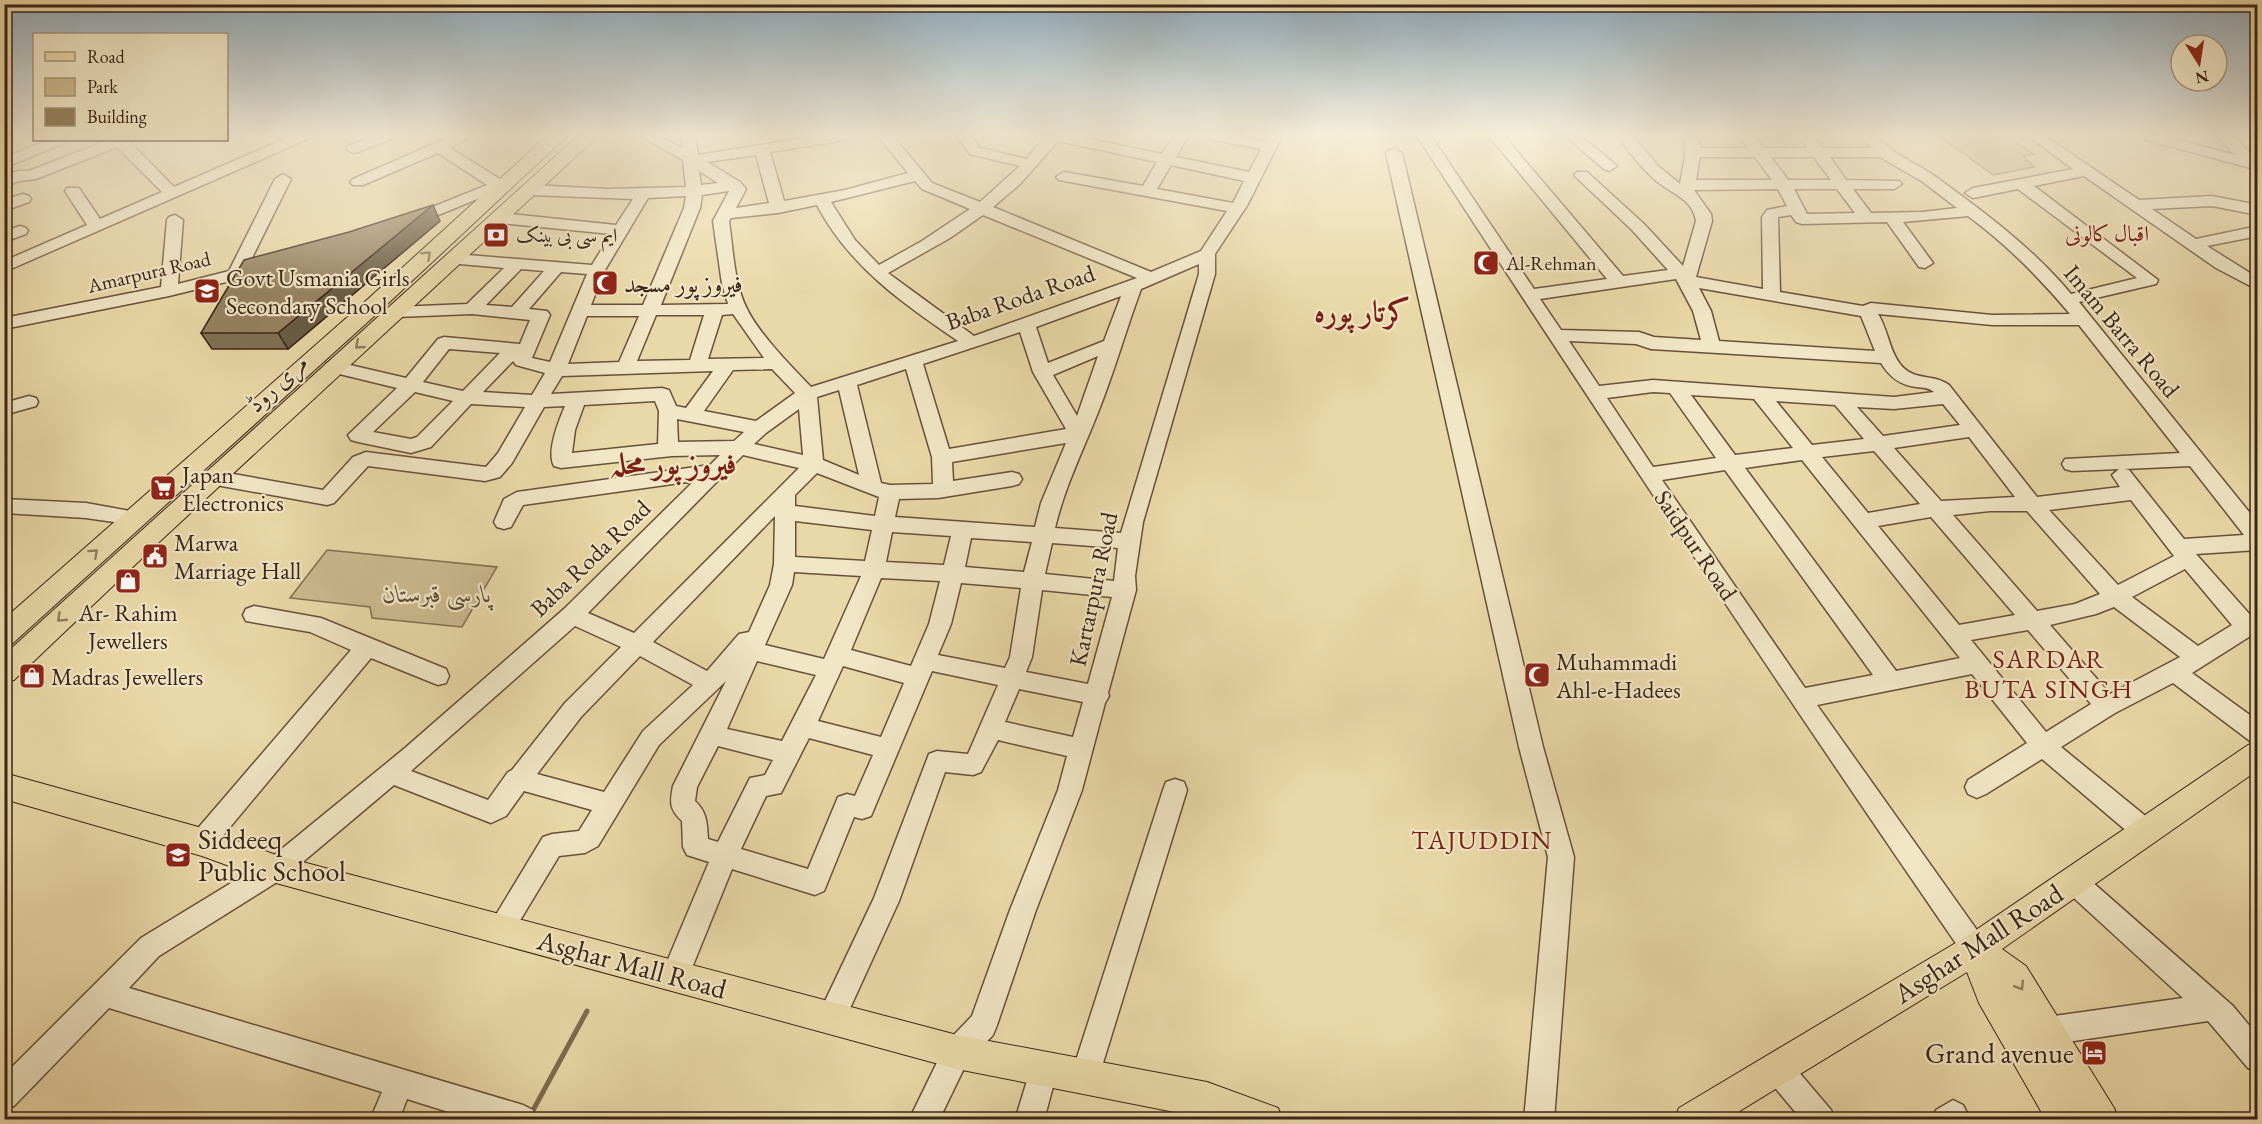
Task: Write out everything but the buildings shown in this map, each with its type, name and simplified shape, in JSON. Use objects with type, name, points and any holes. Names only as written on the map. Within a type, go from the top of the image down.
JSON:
[{"type":"main road","name":"مری روڈ","points":[[4,635],[375,304],[496,188]]},
{"type":"main road","name":"مری روڈ","points":[[4,672],[102,579],[216,478],[333,367],[531,190]]},
{"type":"main road","name":"Asghar Mall Road","points":[[1690,1119],[1975,949],[2255,753]]},
{"type":"main road","name":"Asghar Mall Road","points":[[4,786],[202,842],[276,869],[957,1052],[1207,1099],[1266,1119]]},
{"type":"main road","name":"Saidpur Road","points":[[1975,949],[2014,977],[2102,1119]]},
{"type":"main road","name":"Saidpur Road","points":[[1975,949],[1991,992],[2066,1119]]},
{"type":"street","points":[[167,188],[171,193]]},
{"type":"street","points":[[4,246],[11,264],[181,188]]},
{"type":"street","points":[[236,274],[277,188]]},
{"type":"street","points":[[390,229],[490,188]]},
{"type":"street","points":[[626,367],[692,208],[694,188]]},
{"type":"street","points":[[531,190],[642,196],[694,193],[721,188]]},
{"type":"street","points":[[390,773],[491,812],[573,710],[637,644],[785,502],[814,464],[807,394],[777,363],[738,309],[730,284],[721,221],[736,196],[737,188]]},
{"type":"street","points":[[773,188],[778,208]]},
{"type":"street","points":[[725,214],[778,208],[871,188]]},
{"type":"street","points":[[831,1018],[886,901],[937,761],[973,765],[992,729],[1021,657],[1033,581],[1051,503],[1096,394],[1111,345],[1143,282],[982,208],[933,188]]},
{"type":"street","points":[[876,273],[937,241],[1006,188]]},
{"type":"street","points":[[1127,188],[1237,208]]},
{"type":"street","points":[[1147,192],[1149,188]]},
{"type":"street","name":"Kartarpura Road","points":[[923,1119],[957,1052],[983,1025],[1023,910],[1070,790],[1098,696],[1125,590],[1124,576],[1132,522],[1207,274],[1207,254],[1247,188]]},
{"type":"street","points":[[1402,188],[1531,747],[1561,857],[1539,1119]]},
{"type":"street","name":"Saidpur Road","points":[[1459,188],[1648,475],[1800,699],[1975,949]]},
{"type":"street","points":[[1540,188],[1619,282]]},
{"type":"street","points":[[1596,188],[1638,227],[1684,277],[1702,311],[1711,346]]},
{"type":"street","points":[[1674,188],[1700,188]]},
{"type":"street","points":[[1786,188],[1802,219],[1922,218],[1969,211]]},
{"type":"street","points":[[1846,188],[1867,218]]},
{"type":"street","name":"Imam Barra Road","points":[[1940,188],[1998,231],[2050,279],[2196,459],[2258,540]]},
{"type":"street","points":[[1973,193],[2001,188]]},
{"type":"street","points":[[2028,188],[2150,280],[2067,300]]},
{"type":"street","points":[[2112,188],[2258,285]]},
{"type":"street","points":[[1684,277],[1704,221],[1703,214],[1687,189]]},
{"type":"street","points":[[73,191],[96,226]]},
{"type":"street","points":[[216,478],[327,498],[360,462],[366,459],[489,474],[505,458],[556,369],[597,270],[642,196]]},
{"type":"street","points":[[4,206],[23,199]]},
{"type":"street","points":[[822,199],[829,214],[853,247],[876,273],[911,301],[972,343]]},
{"type":"street","points":[[2136,205],[2212,201],[2258,210]]},
{"type":"street","points":[[1772,296],[1770,217],[1777,213],[1796,211]]},
{"type":"street","points":[[501,218],[621,230]]},
{"type":"street","points":[[1892,218],[1925,263]]},
{"type":"street","points":[[169,291],[175,220]]},
{"type":"street","points":[[2193,244],[2258,231]]},
{"type":"street","points":[[2240,234],[2258,244]]},
{"type":"street","name":"Baba Roda Road","points":[[4,1096],[150,947],[276,869],[572,615],[759,428],[807,394],[972,343],[1143,282],[1207,254]]},
{"type":"street","points":[[455,259],[597,270]]},
{"type":"street","name":"Amarpura Road","points":[[4,324],[169,291],[279,263]]},
{"type":"street","points":[[472,309],[517,264]]},
{"type":"street","points":[[516,312],[557,267]]},
{"type":"street","points":[[1530,295],[1619,282],[1684,277],[1772,296],[1867,312]]},
{"type":"street","points":[[1867,312],[1871,308],[1992,320],[2083,318]]},
{"type":"street","points":[[397,312],[472,309],[541,315],[522,361],[556,369],[777,363]]},
{"type":"street","points":[[698,365],[715,309]]},
{"type":"street","points":[[581,311],[738,309]]},
{"type":"street","points":[[1867,312],[1886,357],[1895,370],[1910,381],[1932,382],[1948,397],[2032,504],[2116,597],[2197,657]]},
{"type":"street","points":[[1026,324],[1042,372],[1078,434]]},
{"type":"street","points":[[1556,335],[1639,338],[1651,343],[1886,357]]},
{"type":"street","points":[[444,343],[514,348],[424,442],[418,445],[358,435],[410,386],[444,343]]},
{"type":"street","points":[[1042,372],[1111,345]]},
{"type":"street","points":[[913,361],[942,457],[943,485],[938,491]]},
{"type":"street","points":[[692,415],[728,364]]},
{"type":"street","points":[[668,449],[663,402],[671,366]]},
{"type":"street","points":[[333,367],[467,398],[536,401],[577,398],[663,402],[692,415],[759,428]]},
{"type":"street","points":[[675,976],[724,857],[759,786],[772,786],[803,727],[874,570],[882,524],[881,490],[847,383]]},
{"type":"street","points":[[1594,393],[1653,386],[1894,403],[1948,397]]},
{"type":"street","points":[[1675,387],[1891,682]]},
{"type":"street","points":[[1760,394],[2044,747],[2145,831]]},
{"type":"street","points":[[577,398],[565,430],[561,461],[668,449],[740,448],[814,464],[881,490],[938,491],[1012,479]]},
{"type":"street","points":[[1842,401],[2107,706]]},
{"type":"street","points":[[4,409],[29,402]]},
{"type":"street","points":[[1648,475],[1728,462],[1881,444],[1974,430]]},
{"type":"street","points":[[942,457],[1078,434]]},
{"type":"street","points":[[2072,464],[2196,459]]},
{"type":"street","points":[[504,522],[511,504],[517,499],[717,471]]},
{"type":"street","points":[[1977,787],[2107,706],[2174,672],[2252,626],[2183,553],[2122,475]]},
{"type":"street","points":[[1861,522],[1936,509],[1990,504],[2032,504],[2135,492]]},
{"type":"street","points":[[785,502],[882,524],[1130,541]]},
{"type":"street","points":[[785,502],[785,564],[781,585],[712,735],[685,786],[682,805],[694,816],[696,848],[815,883],[847,805],[862,808],[922,669],[940,624],[963,530]]},
{"type":"street","points":[[4,506],[82,509],[110,512],[134,518]]},
{"type":"street","points":[[1954,635],[2075,612],[2116,597],[2183,553],[2258,540]]},
{"type":"street","points":[[785,564],[954,574],[1125,590]]},
{"type":"street","points":[[254,615],[313,624],[366,648],[438,676]]},
{"type":"street","points":[[572,615],[637,644],[710,683]]},
{"type":"street","points":[[501,928],[552,845],[585,842],[590,838],[608,804],[651,738],[710,683],[767,617]]},
{"type":"street","points":[[202,842],[366,648]]},
{"type":"street","points":[[750,650],[833,662],[1012,678],[1098,696]]},
{"type":"street","points":[[1800,699],[1978,664]]},
{"type":"street","points":[[2174,672],[2255,753]]},
{"type":"street","points":[[803,727],[888,748]]},
{"type":"street","points":[[992,729],[1082,748]]},
{"type":"street","points":[[712,735],[788,753]]},
{"type":"street","points":[[517,779],[608,804]]},
{"type":"street","points":[[1085,1076],[1175,790]]},
{"type":"street","points":[[2073,881],[2223,1016],[2258,1058]]},
{"type":"street","points":[[105,994],[523,1119]]},
{"type":"street","points":[[2047,1031],[2213,1007]]},
{"type":"street","points":[[1776,1067],[1821,1119]]},
{"type":"street","points":[[1029,1119],[1044,1068]]},
{"type":"street","points":[[384,1119],[400,1082]]},
{"type":"green space","name":"پارسی قبرستان","points":[[327,550],[497,567],[462,627],[372,618],[370,607],[290,598]]},
{"type":"waterway","points":[[531,1114],[587,1011]]},
{"type":"place","name":"ایم سی بی بینک","points":[[496,235]]},
{"type":"place","name":"Al-Rehman","points":[[1486,263]]},
{"type":"place","name":"فیروز پور مسجد","points":[[605,283]]},
{"type":"place","name":"Govt Usmania Girls Secondary School","points":[[207,291]]},
{"type":"place","name":"Japan Electronics","points":[[163,488]]},
{"type":"place","name":"Marwa Marriage Hall","points":[[155,556]]},
{"type":"place","name":"Ar- Rahim Jewellers","points":[[128,581]]},
{"type":"place","name":"Muhammadi Ahl-e-Hadees","points":[[1537,675]]},
{"type":"place","name":"Madras Jewellers","points":[[32,676]]},
{"type":"place","name":"Siddeeq Public School","points":[[178,855]]},
{"type":"place","name":"Grand avenue","points":[[2094,1053]]},
{"type":"district","name":"اقبال کالونی","points":[[2107,233]]},
{"type":"district","name":"کرتار پورہ","points":[[1362,311]]},
{"type":"district","name":"فیروز پور محلہ","points":[[673,463]]},
{"type":"district","name":"SARDAR BUTA SINGH","points":[[2049,674]]},
{"type":"district","name":"TAJUDDIN","points":[[1482,840]]}]
